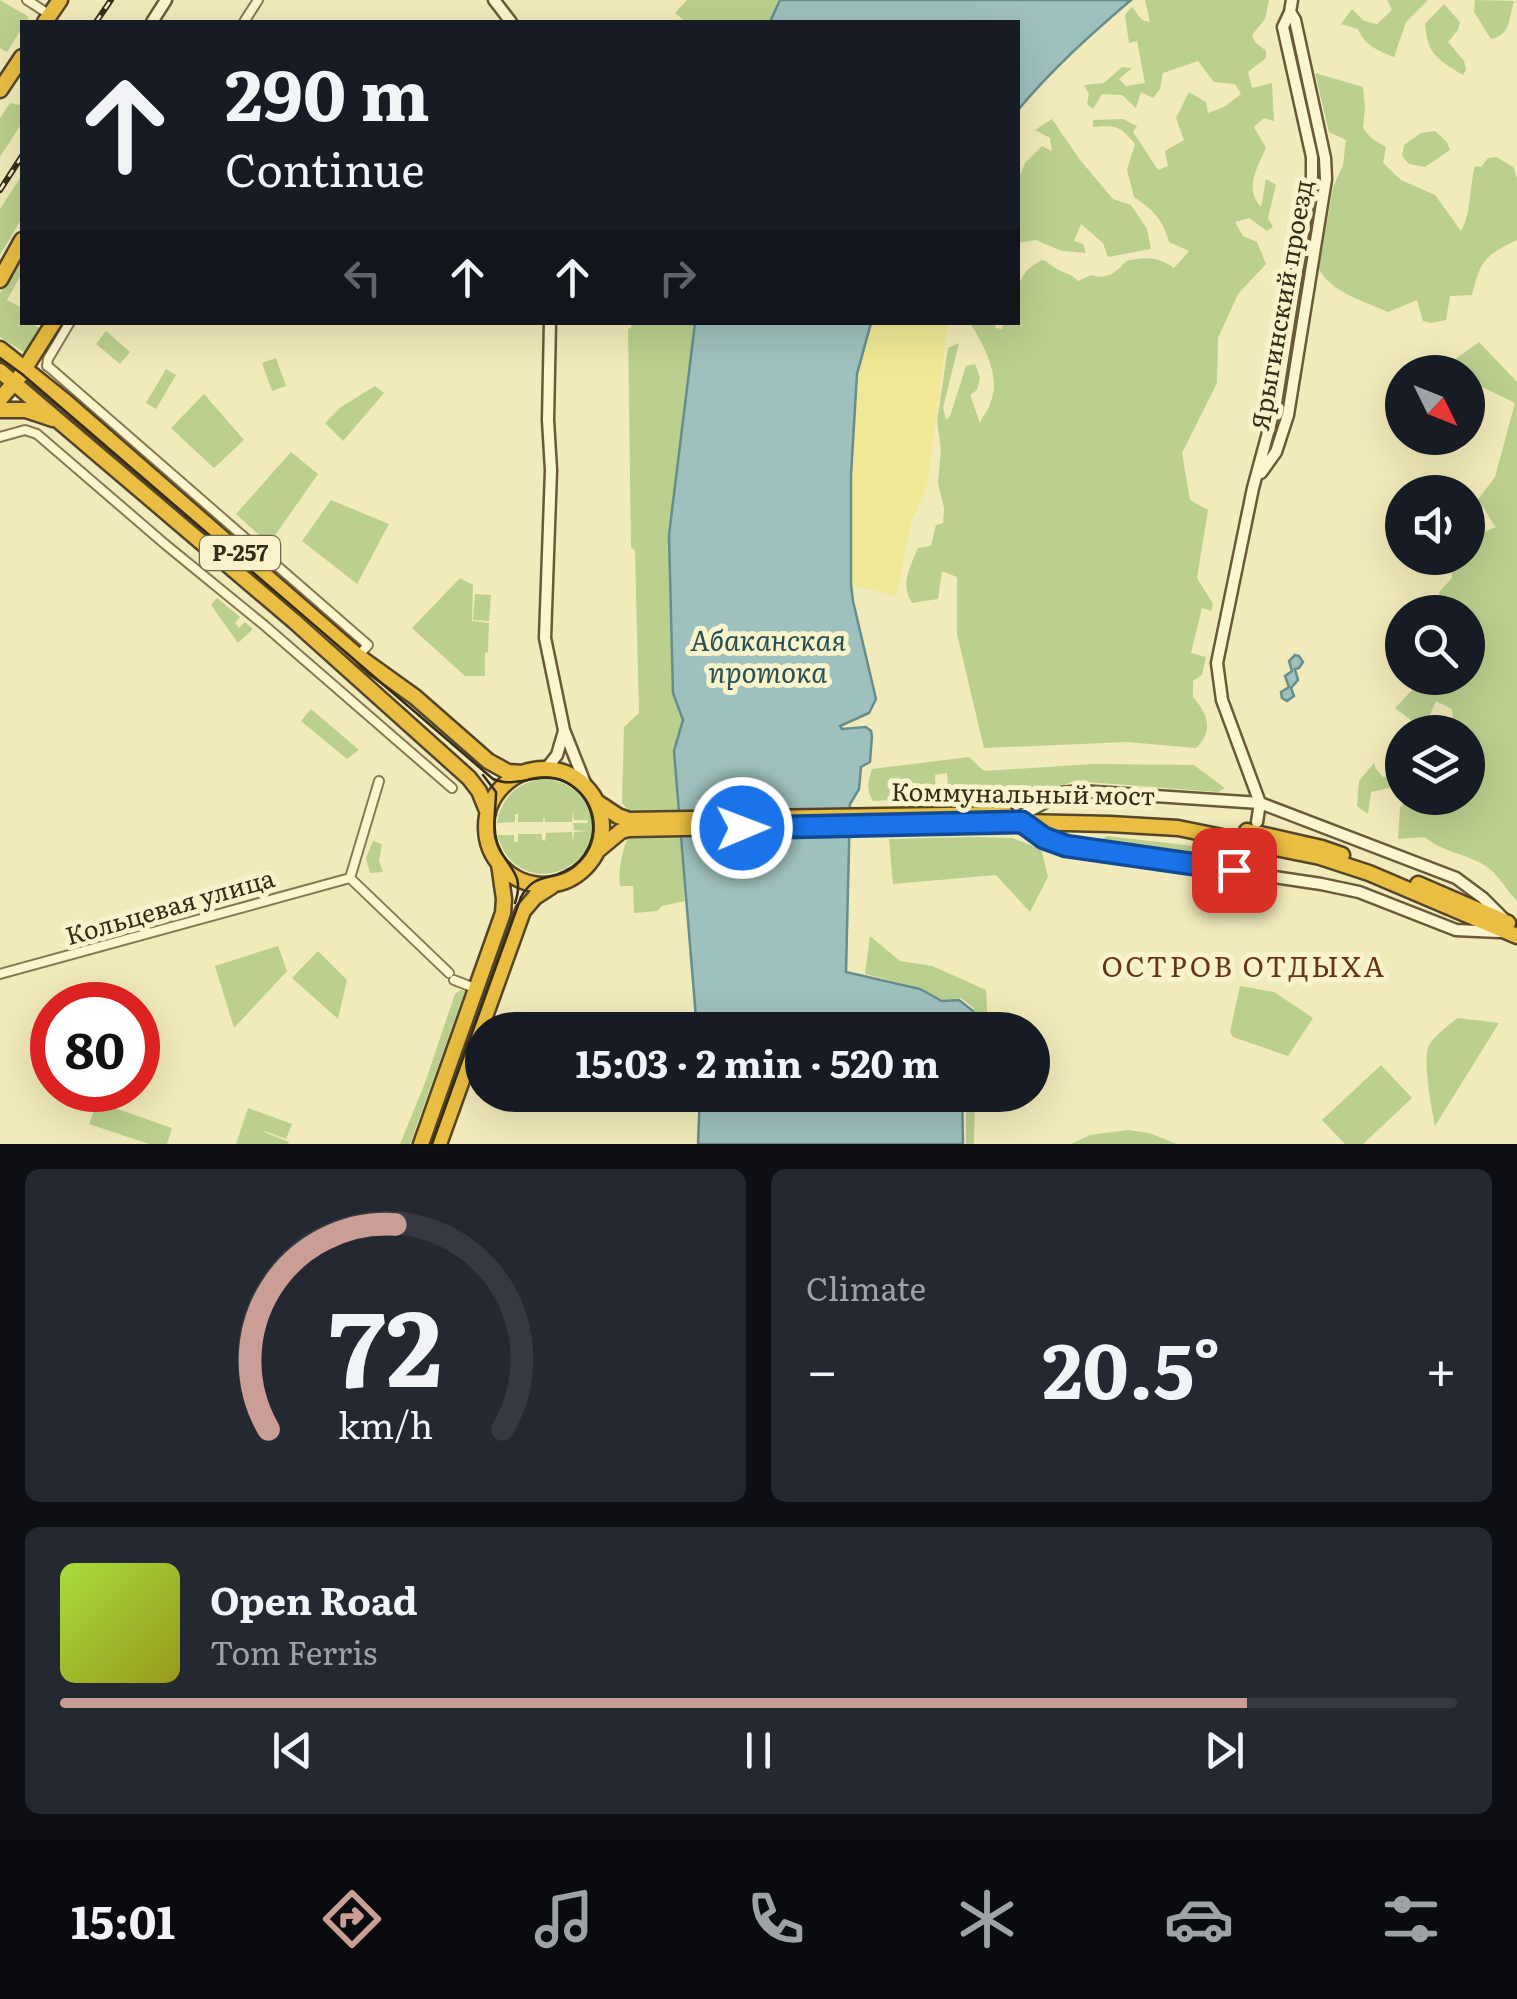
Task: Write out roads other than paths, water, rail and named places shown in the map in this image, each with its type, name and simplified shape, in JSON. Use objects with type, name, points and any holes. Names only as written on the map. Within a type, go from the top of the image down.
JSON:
[{"type":"highway","points":[[48,19],[60,0]]},
{"type":"highway","points":[[0,90],[20,60]]},
{"type":"highway","points":[[0,279],[20,244]]},
{"type":"highway","points":[[0,399],[16,382],[52,325]]},
{"type":"highway","name":"Р-257","points":[[0,349],[358,656],[415,697],[488,761],[508,772],[523,773]]},
{"type":"highway","points":[[38,350],[50,388]]},
{"type":"highway","name":"Р-257","points":[[0,371],[294,621],[469,778],[488,813],[486,833],[499,863]]},
{"type":"highway","points":[[0,410],[26,410],[61,421]]},
{"type":"highway","points":[[488,813],[500,788],[523,773],[546,769],[566,773],[588,788],[597,802],[602,832],[597,851]]},
{"type":"highway","points":[[439,1144],[522,912],[556,883],[582,871],[597,851],[629,824],[597,802]]},
{"type":"highway","name":"Коммунальный мост","points":[[629,824],[1111,815],[1181,819],[1322,848],[1368,864],[1511,929]]},
{"type":"highway","points":[[499,863],[525,882],[556,883]]},
{"type":"highway","points":[[421,1144],[502,914],[499,863]]},
{"type":"main road","name":"Ярыгинский проезд","points":[[1260,803],[1222,700],[1217,663],[1255,482],[1274,413],[1312,176],[1312,158],[1283,27],[1291,6]]},
{"type":"main road","name":"Ярыгинский проезд","points":[[1255,482],[1276,452],[1288,415],[1326,179],[1326,158],[1291,6]]},
{"type":"main road","points":[[550,325],[545,638],[564,730],[588,788]]},
{"type":"main road","points":[[1274,413],[1288,415]]},
{"type":"main road","points":[[546,769],[557,755],[564,730]]},
{"type":"main road","points":[[1080,791],[1260,803],[1456,878],[1483,898],[1511,929],[1456,930],[1359,892],[1066,846],[1044,838],[1023,818],[1062,793],[1080,791]]},
{"type":"main road","points":[[1256,822],[1260,803]]},
{"type":"main road","points":[[1246,872],[1250,855]]},
{"type":"street","points":[[27,0],[48,19]]},
{"type":"street","points":[[68,325],[48,359],[50,368],[368,645],[358,656]]},
{"type":"street","points":[[0,436],[25,430],[37,434],[452,788]]},
{"type":"street","points":[[379,781],[350,878],[451,977],[476,989]]},
{"type":"street","name":"Кольцевая улица","points":[[0,974],[350,878]]},
{"type":"water","points":[[780,0],[1131,0],[1044,80],[1020,108],[1020,20],[771,20]]},
{"type":"water","name":"Абаканская протока","points":[[695,325],[870,325],[857,374],[851,475],[851,585],[876,699],[869,713],[840,726],[866,727],[872,736],[870,762],[861,767],[859,789],[850,804],[846,972],[920,989],[942,1001],[959,1000],[973,1012],[696,1012],[674,751],[683,720],[673,693],[669,535]]},
{"type":"water","points":[[1295,655],[1303,662],[1295,669],[1298,680],[1291,688],[1294,696],[1287,701],[1281,692],[1289,687],[1285,676],[1292,671],[1289,661]]},
{"type":"water","points":[[699,1112],[962,1112],[963,1144],[698,1144]]},
{"type":"tram line","points":[[0,358],[493,779],[561,780],[587,802],[593,830],[585,854],[573,867],[535,881],[521,897],[432,1144]]},
{"type":"tram line","points":[[483,775],[496,792],[496,836],[516,876],[515,903]]},
{"type":"railway","points":[[97,20],[111,0]]},
{"type":"railway","points":[[0,190],[20,159]]},
{"type":"district","name":"ОСТРОВ ОТДЫХА","points":[[1244,967]]}]
